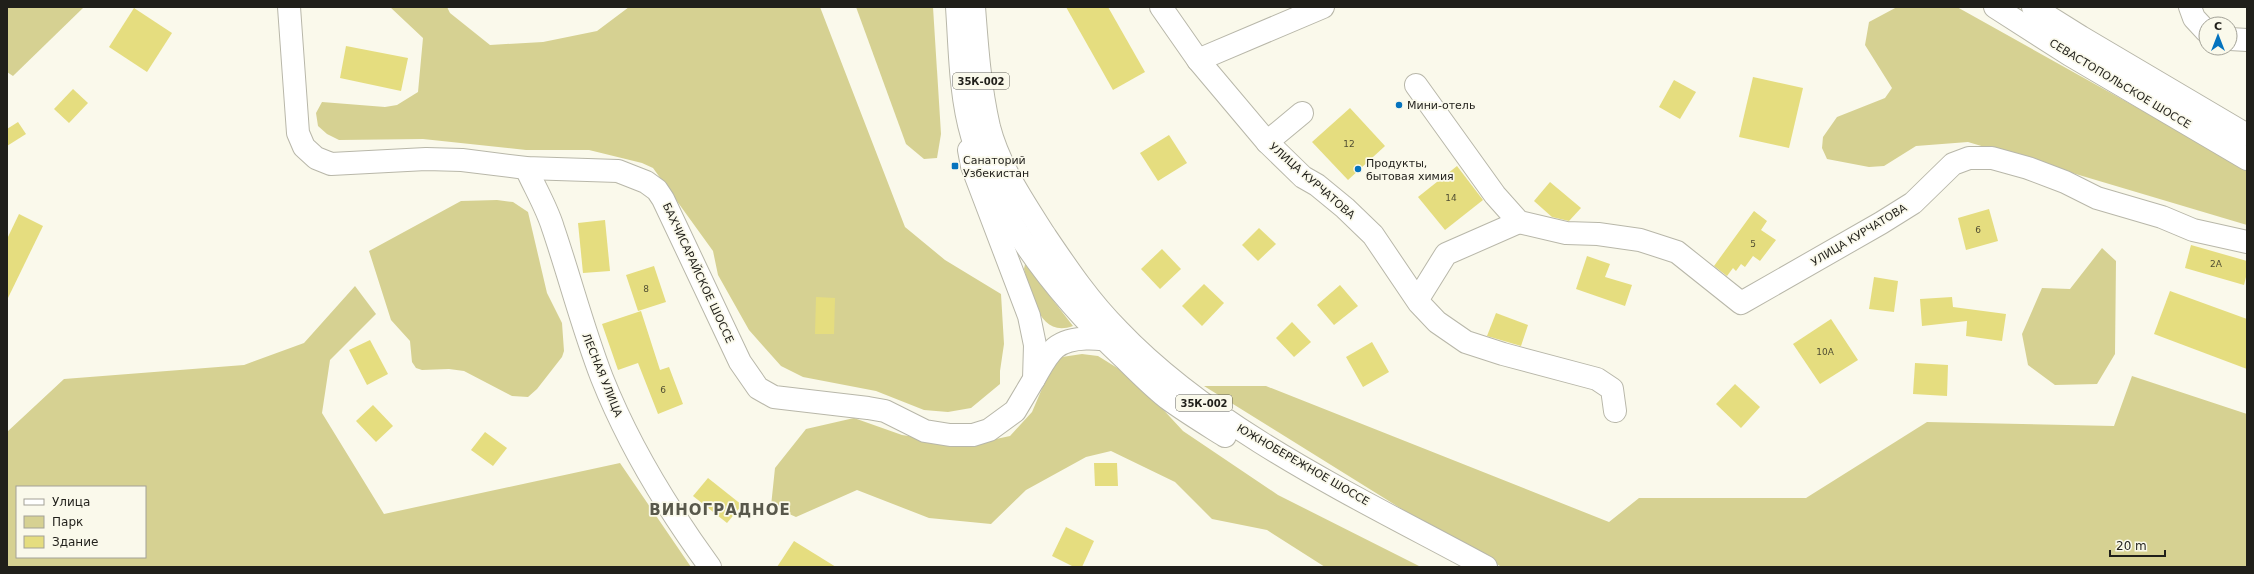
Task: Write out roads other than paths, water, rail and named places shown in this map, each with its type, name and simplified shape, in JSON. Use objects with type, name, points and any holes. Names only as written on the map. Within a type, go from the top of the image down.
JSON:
[{"type":"main road","name":"БАХЧИСАРАЙСКОЕ ШОССЕ","points":[[289,7],[298,133],[304,147],[316,158],[330,164],[426,159],[462,160],[526,168],[618,171],[635,176],[657,190],[680,231],[740,362],[758,388],[774,397],[885,411],[925,431],[950,435],[973,435],[990,430],[1015,411],[1034,379],[1035,345],[1029,316],[1020,291],[1010,271],[972,166],[965,127],[964,96]]},
{"type":"main road","name":"ЮЖНОБЕРЕЖНОЕ ШОССЕ","points":[[957,7],[964,96],[972,135],[986,177],[1015,226],[1058,289],[1103,339],[1167,397],[1225,436],[1456,567]]},
{"type":"main road","name":"ЮЖНОБЕРЕЖНОЕ ШОССЕ","points":[[974,7],[979,71],[990,127],[999,154],[1020,196],[1075,281],[1099,310],[1133,345],[1173,380],[1220,415],[1266,445],[1486,567]]},
{"type":"main road","name":"УЛИЦА КУРЧАТОВА","points":[[1161,7],[1198,60],[1266,142],[1304,177],[1317,185],[1373,235],[1436,322],[1466,342],[1503,354],[1597,379],[1612,389],[1615,411]]},
{"type":"main road","points":[[1198,60],[1323,7]]},
{"type":"main road","name":"СЕВАСТОПОЛЬСКОЕ ШОССЕ","points":[[1995,7],[2070,55],[2247,158]]},
{"type":"main road","name":"СЕВАСТОПОЛЬСКОЕ ШОССЕ","points":[[2033,7],[2080,38],[2247,135]]},
{"type":"main road","points":[[2190,7],[2194,18],[2198,22]]},
{"type":"main road","points":[[1416,85],[1495,195],[1519,222],[1446,254],[1418,298]]},
{"type":"main road","points":[[1266,142],[1302,113]]},
{"type":"main road","name":"УЛИЦА КУРЧАТОВА","points":[[1519,222],[1566,233],[1598,234],[1640,240],[1677,252],[1741,303],[1845,246],[1913,203],[1953,164],[1969,158],[1992,158],[2028,168],[2065,182],[2097,198],[2162,216],[2193,230],[2247,242]]},
{"type":"main road","name":"ЛЕСНАЯ УЛИЦА","points":[[526,168],[553,227],[585,332],[602,378],[628,438],[680,526],[710,567]]},
{"type":"main road","points":[[1020,196],[1015,240],[1020,291]]},
{"type":"main road","points":[[1034,379],[1045,360],[1056,348],[1075,341],[1103,339],[1133,345]]},
{"type":"place","name":"Мини-отель","points":[[1399,105]]},
{"type":"place","name":"Санаторий Узбекистан","points":[[955,166]]},
{"type":"place","name":"Продукты, бытовая химия","points":[[1358,169]]},
{"type":"district","name":"ВИНОГРАДНОЕ","points":[[720,510]]}]
